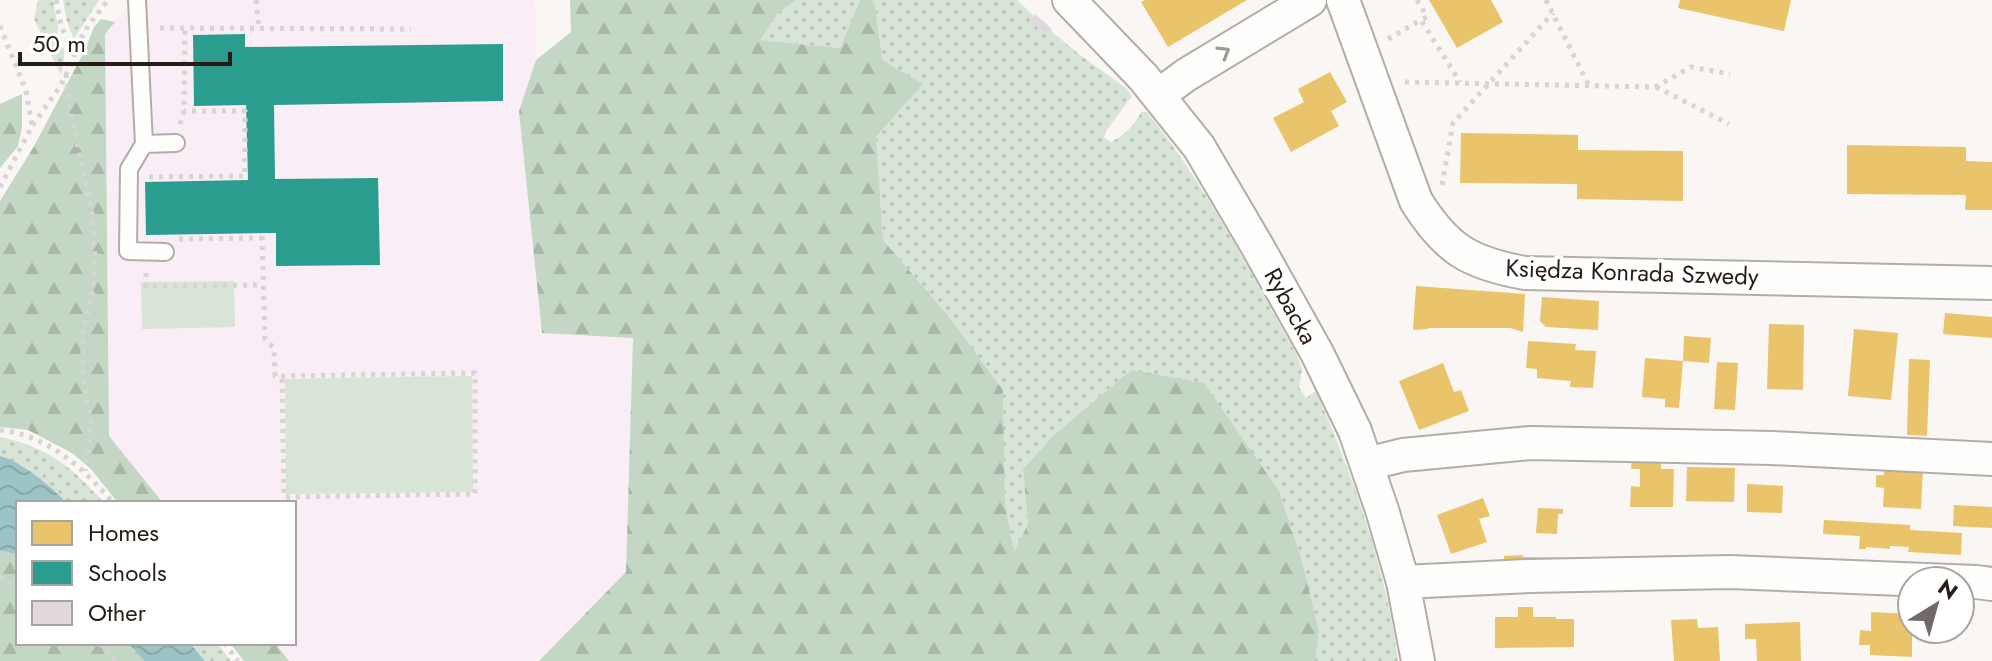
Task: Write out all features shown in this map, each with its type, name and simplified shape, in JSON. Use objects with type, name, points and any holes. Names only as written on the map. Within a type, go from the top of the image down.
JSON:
[{"type":"street","name":"Rybacka","points":[[1069,0],[1159,95],[1206,157],[1329,375],[1367,464],[1391,537],[1418,661]]},
{"type":"street","points":[[1159,95],[1186,75],[1310,0]]},
{"type":"street","name":"Księdza Konrada Szwedy","points":[[1343,0],[1416,201],[1431,225],[1448,243],[1472,259],[1525,273],[1992,283]]},
{"type":"street","points":[[1367,464],[1403,455],[1530,443],[1772,448],[1992,459]]},
{"type":"street","points":[[1403,582],[1730,572],[1992,584]]},
{"type":"lane","points":[[137,0],[144,144],[129,169],[128,251],[165,252]]},
{"type":"lane","points":[[144,144],[176,143]]},
{"type":"path","points":[[56,0],[61,25],[74,54]]},
{"type":"path","points":[[0,187],[32,126],[66,74],[88,26],[108,0]]},
{"type":"path","points":[[256,0],[259,29]]},
{"type":"path","points":[[1380,43],[1427,17],[1417,0]]},
{"type":"path","points":[[1546,0],[1588,84]]},
{"type":"path","points":[[1441,195],[1453,123],[1553,13]]},
{"type":"path","points":[[1421,20],[1461,83]]},
{"type":"path","points":[[0,26],[26,91],[32,126]]},
{"type":"path","points":[[139,27],[411,29]]},
{"type":"path","points":[[129,178],[245,176],[245,111],[184,111],[185,29]]},
{"type":"path","points":[[1655,87],[1691,67],[1730,74]]},
{"type":"path","points":[[66,74],[70,111],[92,212],[95,257],[92,298],[83,330],[83,377],[91,423],[85,471]]},
{"type":"path","points":[[1394,82],[1655,87],[1729,124]]},
{"type":"path","points":[[180,238],[262,237],[265,339],[274,348],[275,376],[475,373],[475,494],[284,497],[282,376]]},
{"type":"path","points":[[146,252],[146,286],[263,285]]},
{"type":"path","points":[[0,430],[43,442],[85,471],[111,501]]},
{"type":"path","points":[[101,645],[115,661]]},
{"type":"path","points":[[226,645],[238,661]]},
{"type":"shaded area","points":[[132,0],[535,0],[536,60],[519,111],[542,333],[633,337],[626,572],[539,661],[289,661],[277,645],[296,645],[296,501],[161,501],[109,436],[105,34]]},
{"type":"green space","points":[[38,0],[53,0],[58,44],[64,49],[61,75],[34,19]]},
{"type":"green space","points":[[63,0],[99,0],[74,39],[67,22]]},
{"type":"green space","points":[[570,0],[796,0],[778,13],[760,40],[840,48],[860,0],[872,0],[882,60],[923,84],[876,137],[883,240],[946,313],[1003,390],[1005,503],[1014,552],[1028,524],[1023,469],[1054,435],[1131,370],[1204,383],[1279,491],[1301,557],[1319,631],[1315,661],[539,661],[626,572],[633,338],[542,333],[519,111],[536,60],[571,32]]},
{"type":"green space","points":[[796,0],[860,0],[840,48],[759,40],[778,13]]},
{"type":"green space","points":[[872,0],[1017,0],[1033,15],[1030,21],[1046,35],[1050,30],[1126,88],[1132,96],[1104,138],[1111,142],[1116,140],[1132,126],[1141,112],[1147,112],[1208,200],[1297,355],[1302,369],[1299,387],[1306,398],[1316,391],[1377,558],[1398,661],[1315,661],[1319,631],[1301,557],[1279,491],[1131,370],[1054,435],[1023,469],[1028,524],[1014,554],[1005,503],[1003,390],[946,313],[883,240],[876,137],[922,85],[881,60]]},
{"type":"green space","points":[[101,19],[115,22],[105,34],[109,436],[161,501],[116,501],[91,469],[72,453],[28,430],[0,427],[0,201],[33,148],[94,27]]},
{"type":"green space","points":[[22,94],[22,127],[18,146],[0,168],[0,104]]},
{"type":"green space","points":[[234,281],[235,327],[142,329],[141,282]]},
{"type":"green space","points":[[472,376],[473,492],[286,494],[285,379]]},
{"type":"green space","points":[[0,437],[31,446],[70,469],[102,501],[65,501],[45,482],[0,456]]},
{"type":"green space","points":[[0,550],[16,554],[16,645],[130,645],[144,661],[0,661]]},
{"type":"green space","points":[[192,645],[219,645],[231,661],[205,661]]},
{"type":"green space","points":[[232,645],[277,645],[289,661],[244,661]]},
{"type":"water","points":[[0,456],[45,482],[65,501],[16,501],[16,554],[0,550]]},
{"type":"water","points":[[130,645],[192,645],[205,661],[144,661]]},
{"type":"building: Homes","points":[[1247,0],[1168,47],[1141,2]]},
{"type":"building: Homes","points":[[1429,0],[1491,0],[1503,22],[1457,48]]},
{"type":"building: Homes","points":[[1680,0],[1791,0],[1784,31],[1678,8]]},
{"type":"building: Homes","points":[[1330,72],[1347,102],[1331,111],[1339,126],[1291,152],[1273,118],[1304,102],[1298,89]]},
{"type":"building: Homes","points":[[1461,133],[1578,135],[1578,150],[1683,151],[1683,201],[1577,199],[1577,184],[1460,183]]},
{"type":"building: Homes","points":[[1847,145],[1966,147],[1966,161],[1992,162],[1992,210],[1965,210],[1966,195],[1847,194]]},
{"type":"building: Homes","points":[[1416,286],[1525,294],[1523,332],[1510,328],[1413,330]]},
{"type":"building: Homes","points":[[1542,297],[1599,301],[1598,330],[1546,327],[1540,321]]},
{"type":"building: Homes","points":[[1945,313],[1992,317],[1992,338],[1943,334]]},
{"type":"building: Homes","points":[[1769,324],[1804,325],[1803,390],[1767,389]]},
{"type":"building: Homes","points":[[1854,329],[1898,333],[1891,400],[1848,396]]},
{"type":"building: Homes","points":[[1684,336],[1711,338],[1709,363],[1683,361]]},
{"type":"building: Homes","points":[[1528,341],[1576,344],[1575,350],[1596,351],[1593,388],[1570,387],[1571,381],[1537,378],[1537,369],[1526,368]]},
{"type":"building: Homes","points":[[1645,358],[1683,361],[1679,408],[1665,407],[1665,399],[1642,397]]},
{"type":"building: Homes","points":[[1909,359],[1930,360],[1927,436],[1907,435]]},
{"type":"building: Homes","points":[[1717,362],[1738,363],[1735,410],[1714,409]]},
{"type":"building: Homes","points":[[1443,363],[1454,392],[1461,390],[1469,411],[1419,430],[1399,381]]},
{"type":"building: Homes","points":[[1632,457],[1661,457],[1661,469],[1674,469],[1673,507],[1630,507],[1631,486],[1640,487],[1640,469],[1631,469]]},
{"type":"building: Homes","points":[[1884,466],[1923,468],[1921,509],[1883,507],[1884,488],[1876,487],[1876,475],[1884,475]]},
{"type":"building: Homes","points":[[1687,467],[1735,468],[1734,502],[1686,501]]},
{"type":"building: Homes","points":[[1747,484],[1783,486],[1782,513],[1747,512]]},
{"type":"building: Homes","points":[[1483,498],[1490,516],[1479,519],[1487,542],[1451,554],[1437,515]]},
{"type":"building: Homes","points":[[1954,505],[1992,507],[1992,528],[1953,526]]},
{"type":"building: Homes","points":[[1538,508],[1563,509],[1563,514],[1558,514],[1557,534],[1536,533]]},
{"type":"building: Homes","points":[[1824,520],[1910,525],[1910,530],[1962,533],[1961,555],[1908,552],[1909,547],[1859,549],[1860,536],[1823,534]]},
{"type":"building: Homes","points":[[1504,556],[1579,558],[1579,568],[1504,568]]},
{"type":"building: Homes","points":[[1518,607],[1533,607],[1533,617],[1574,619],[1574,647],[1495,648],[1495,617],[1518,617]]},
{"type":"building: Homes","points":[[1871,612],[1896,613],[1896,645],[1912,645],[1912,657],[1870,655],[1870,645],[1859,645],[1860,630],[1871,631]]},
{"type":"building: Homes","points":[[1697,619],[1698,628],[1718,627],[1720,661],[1674,661],[1671,620]]},
{"type":"building: Homes","points":[[1800,622],[1801,661],[1757,661],[1756,639],[1745,639],[1745,624]]},
{"type":"building: Schools","points":[[245,34],[245,47],[503,44],[503,101],[274,105],[275,179],[378,178],[380,265],[276,266],[276,233],[146,235],[145,182],[248,180],[246,105],[194,106],[193,35]]},
{"type":"building: Other","points":[[1035,14],[1052,29],[1046,35],[1029,20]]}]
